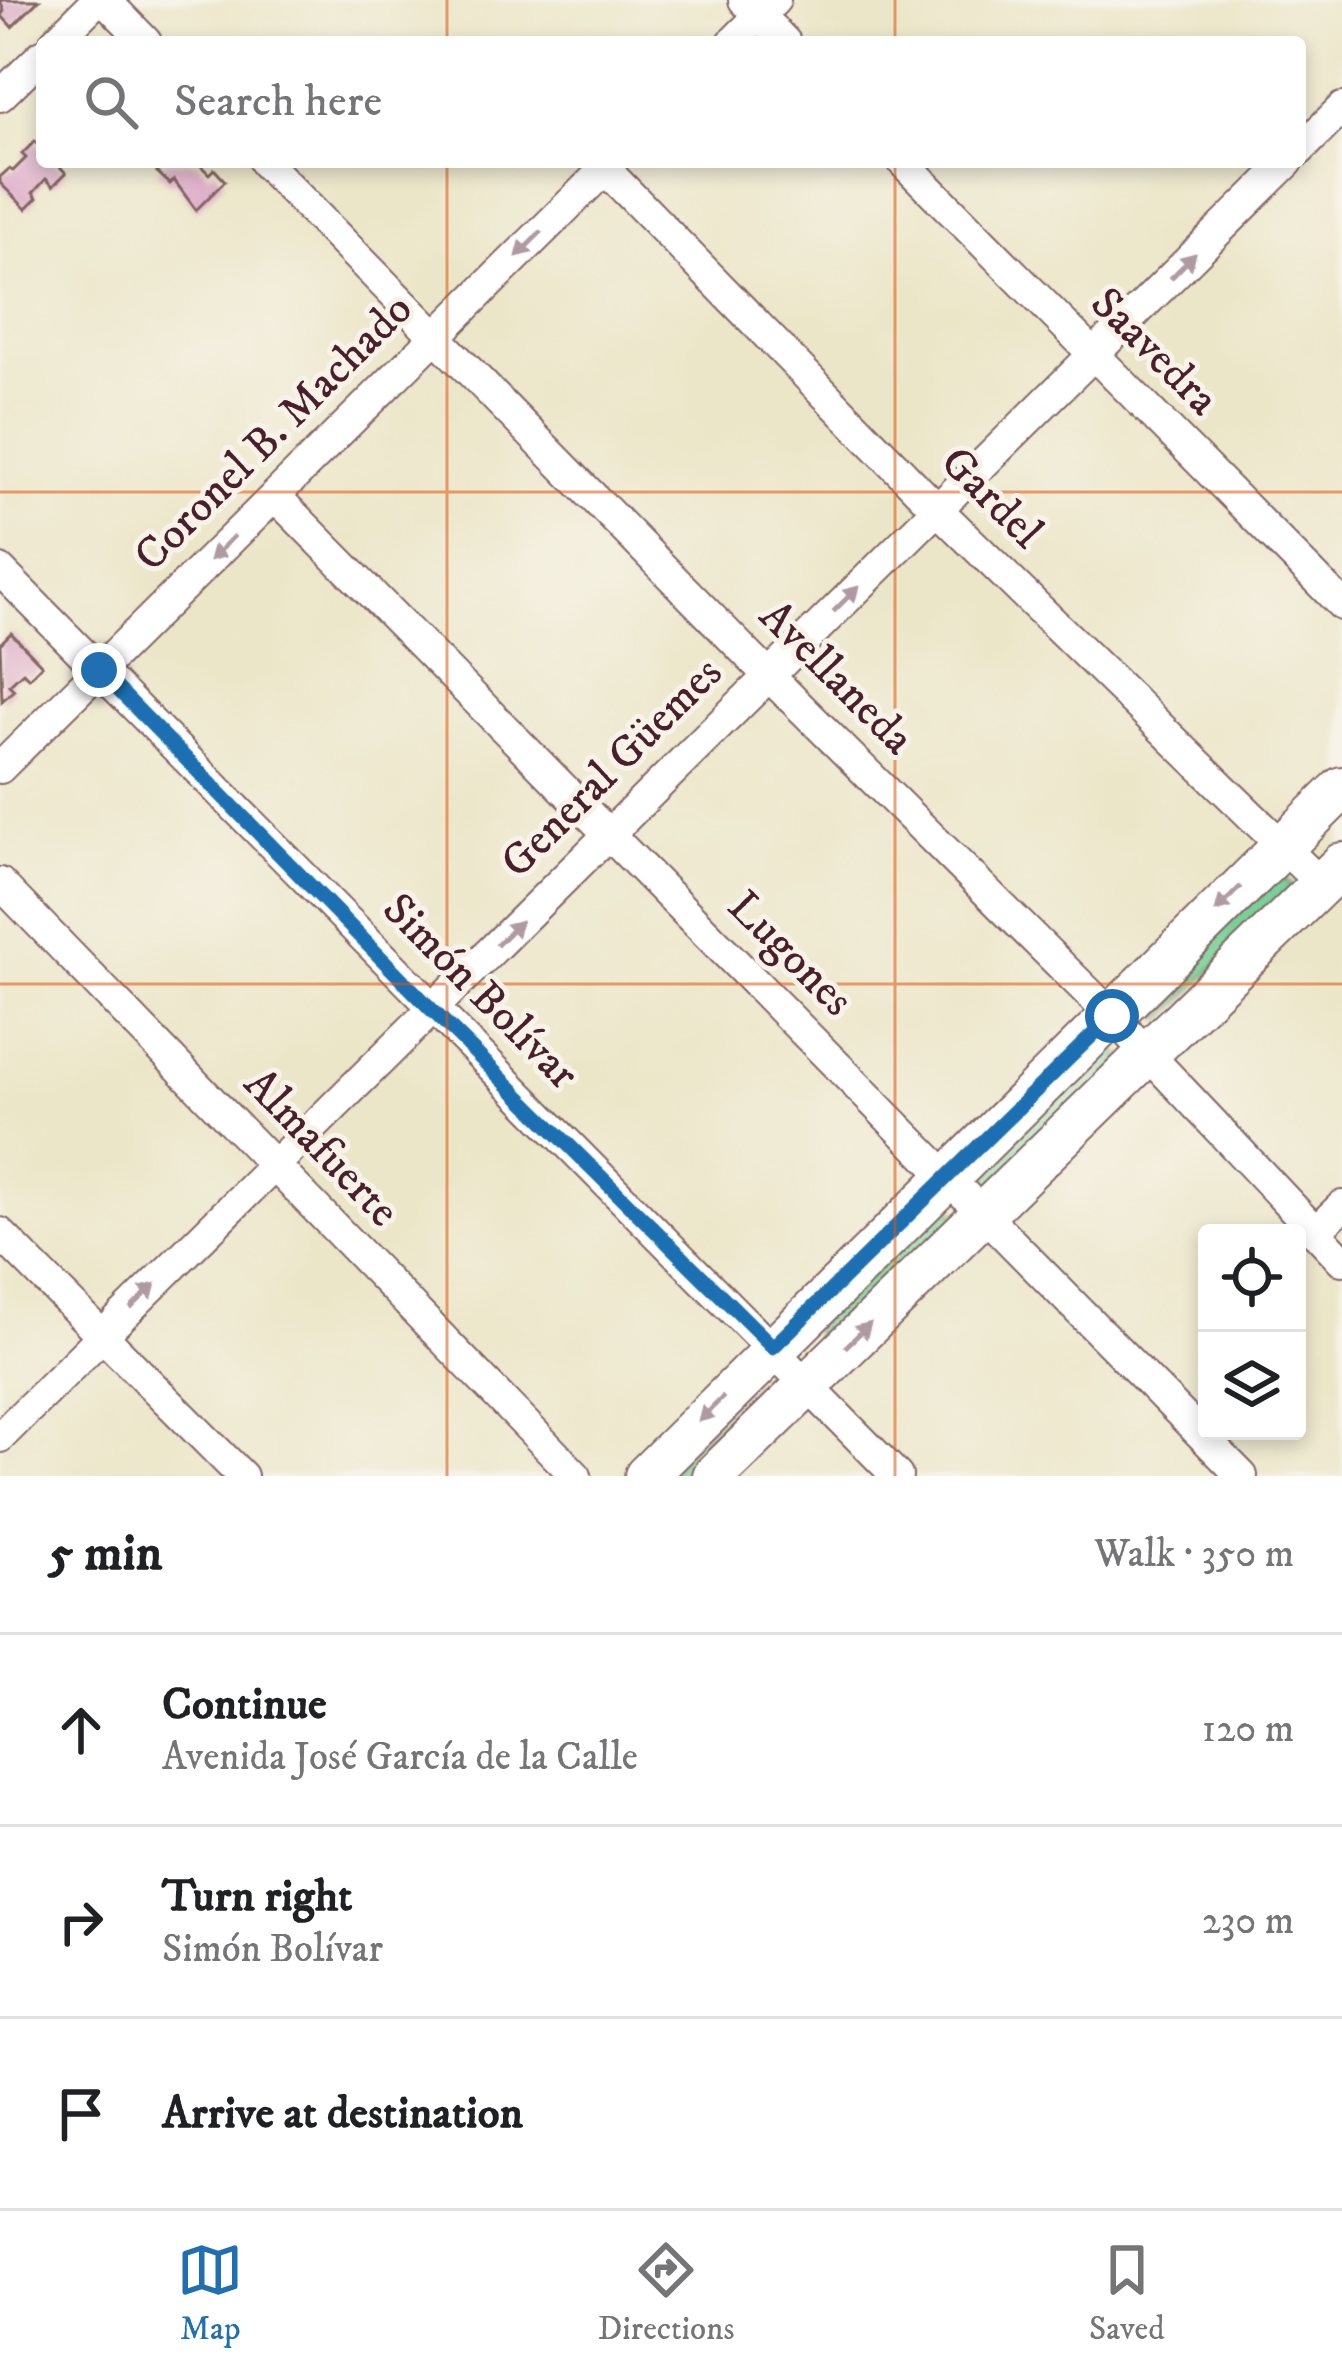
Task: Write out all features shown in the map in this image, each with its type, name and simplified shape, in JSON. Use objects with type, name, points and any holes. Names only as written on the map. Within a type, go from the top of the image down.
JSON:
[{"type":"main road","points":[[646,1476],[1342,788]]},
{"type":"main road","points":[[714,1476],[1332,874]]},
{"type":"street","points":[[62,36],[101,0],[140,36]]},
{"type":"street","points":[[737,36],[759,5],[781,36]]},
{"type":"street","points":[[0,96],[36,61]]},
{"type":"street","points":[[1306,144],[1342,108]]},
{"type":"street","name":"Avellaneda","points":[[270,168],[769,676],[1112,1016],[1342,1260]]},
{"type":"street","name":"Coronel B. Machado","points":[[0,768],[606,168]]},
{"type":"street","name":"Gardel","points":[[612,168],[937,509],[1282,845],[1332,874]]},
{"type":"street","name":"Saavedra","points":[[909,168],[1342,605]]},
{"type":"street","name":"General Güemes","points":[[0,1437],[1282,168]]},
{"type":"street","name":"Lugones","points":[[275,496],[1242,1476]]},
{"type":"street","name":"Simón Bolívar","points":[[0,570],[897,1476]]},
{"type":"street","name":"Almafuerte","points":[[0,883],[576,1476]]},
{"type":"street","points":[[1315,1232],[1342,1206]]},
{"type":"street","points":[[0,1233],[242,1476]]},
{"type":"green space","points":[[1276,870],[1294,888],[1163,1019],[1145,1000]]},
{"type":"green space","points":[[1105,1040],[1124,1058],[992,1188],[974,1170]]},
{"type":"green space","points":[[942,1199],[960,1217],[829,1347],[811,1329]]},
{"type":"green space","points":[[770,1369],[788,1387],[699,1476],[663,1476]]},
{"type":"building","points":[[0,0],[39,0],[12,27],[1,15]]},
{"type":"building","points":[[35,141],[36,168],[61,168],[66,173],[53,186],[46,179],[26,209],[0,183],[0,177],[26,158],[22,154]]},
{"type":"building","points":[[161,168],[203,168],[209,174],[214,169],[225,181],[196,210],[174,180],[170,184],[157,172]]},
{"type":"building","points":[[11,633],[42,665],[29,678],[23,672],[9,685],[14,690],[2,701],[0,644]]},
{"type":"route","points":[[99,670],[432,1010],[773,1347],[1112,1016]]}]
